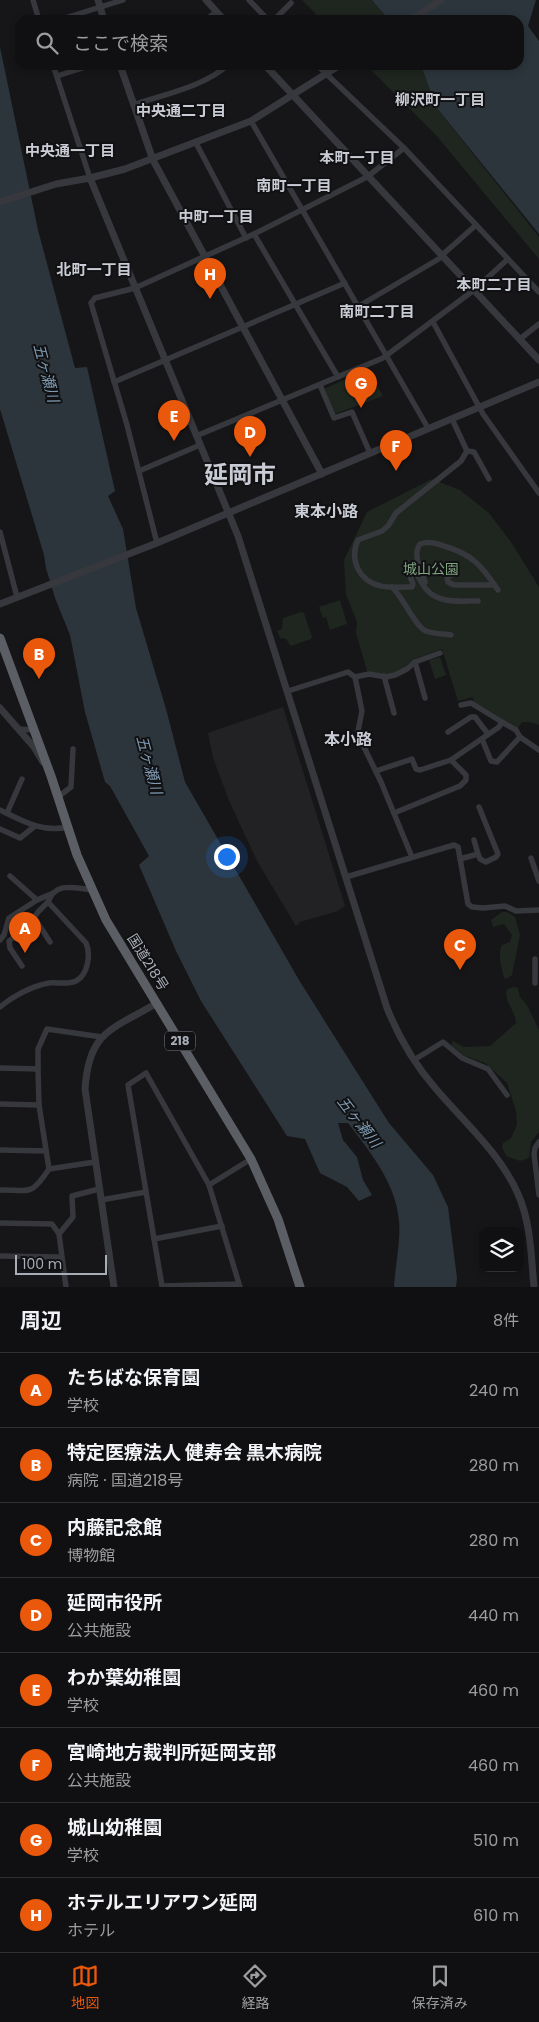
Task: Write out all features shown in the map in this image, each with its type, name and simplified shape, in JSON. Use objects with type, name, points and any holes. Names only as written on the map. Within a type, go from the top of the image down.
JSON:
[{"type":"highway","name":"国道218号","points":[[0,638],[52,776],[68,827],[92,890],[106,920],[252,1159],[278,1219],[300,1287]]},
{"type":"street","points":[[33,0],[38,15]]},
{"type":"street","points":[[72,15],[99,4],[123,0]]},
{"type":"street","points":[[206,0],[219,15]]},
{"type":"street","points":[[249,0],[263,15]]},
{"type":"street","points":[[418,15],[441,0]]},
{"type":"street","points":[[279,15],[291,3]]},
{"type":"street","points":[[212,15],[216,12]]},
{"type":"street","points":[[55,70],[90,178],[164,361],[229,512],[288,691],[387,1008],[414,1060],[436,1090],[492,1152],[511,1180],[518,1194],[528,1226],[534,1287]]},
{"type":"street","points":[[57,76],[76,70]]},
{"type":"street","points":[[122,70],[153,160],[322,474]]},
{"type":"street","points":[[133,105],[206,80],[222,70]]},
{"type":"street","points":[[270,70],[539,360]]},
{"type":"street","points":[[323,70],[404,148],[539,292]]},
{"type":"street","points":[[0,202],[56,184],[90,178],[153,160],[196,143],[251,121],[331,70]]},
{"type":"street","points":[[251,121],[428,428]]},
{"type":"street","points":[[196,143],[246,238]]},
{"type":"street","points":[[157,543],[139,471],[91,303],[95,298],[135,288],[246,238],[367,177],[404,148]]},
{"type":"street","points":[[359,306],[442,256],[476,225]]},
{"type":"street","points":[[254,234],[338,378]]},
{"type":"street","points":[[196,436],[387,356],[474,290],[508,259]]},
{"type":"street","points":[[114,382],[345,283]]},
{"type":"street","points":[[433,322],[480,408],[539,491]]},
{"type":"street","points":[[520,339],[539,324]]},
{"type":"street","points":[[0,604],[157,543],[539,382]]},
{"type":"street","points":[[320,385],[334,418],[352,412],[370,453]]},
{"type":"street","points":[[452,418],[467,451]]},
{"type":"street","points":[[139,471],[200,445]]},
{"type":"street","points":[[467,451],[474,452],[489,479]]},
{"type":"street","points":[[467,451],[461,461],[396,513],[388,526],[382,531],[358,540],[355,546],[354,561],[358,572],[371,583],[392,587],[412,587],[413,584],[408,572],[412,570],[431,594],[445,600],[478,601]]},
{"type":"street","points":[[0,532],[17,597]]},
{"type":"street","points":[[431,594],[416,558],[418,546],[426,542],[446,546],[467,554],[482,567],[496,588],[454,585],[448,582],[447,578],[451,574]]},
{"type":"street","points":[[392,587],[406,603],[420,627],[425,631],[451,635]]},
{"type":"street","points":[[355,677],[369,674],[394,675],[407,669],[415,662],[440,653]]},
{"type":"street","points":[[415,662],[425,698]]},
{"type":"street","points":[[288,691],[348,672],[355,677],[362,711],[358,731],[412,857]]},
{"type":"street","points":[[384,676],[394,713]]},
{"type":"street","points":[[462,705],[471,703],[516,730],[520,737],[539,750]]},
{"type":"street","points":[[0,708],[34,747],[52,776]]},
{"type":"street","points":[[448,732],[471,717],[475,717],[488,734]]},
{"type":"street","points":[[376,771],[412,759],[416,769],[420,770],[451,760],[499,727],[502,722]]},
{"type":"street","points":[[18,729],[34,730]]},
{"type":"street","points":[[482,739],[491,761],[497,762],[520,737]]},
{"type":"street","points":[[58,797],[71,787],[74,749]]},
{"type":"street","points":[[394,813],[465,783],[466,775],[451,760]]},
{"type":"street","points":[[6,813],[22,779]]},
{"type":"street","points":[[474,840],[480,859],[486,862],[496,857],[498,854],[479,807]]},
{"type":"street","points":[[0,810],[50,830],[68,827]]},
{"type":"street","points":[[0,829],[20,838],[36,826]]},
{"type":"street","points":[[346,877],[454,845],[458,848],[468,904],[472,907],[483,908],[505,906],[516,911],[539,910]]},
{"type":"street","points":[[460,859],[478,854]]},
{"type":"street","points":[[531,858],[539,881]]},
{"type":"street","points":[[10,876],[37,900]]},
{"type":"street","points":[[0,940],[4,935],[9,918],[37,900],[65,887],[92,890]]},
{"type":"street","points":[[22,966],[8,944],[9,941],[26,928],[48,902],[51,894]]},
{"type":"street","points":[[0,1007],[21,993],[36,987],[48,983],[77,981],[86,966],[89,955],[86,943],[48,902]]},
{"type":"street","points":[[34,917],[50,942]]},
{"type":"street","points":[[0,921],[7,926]]},
{"type":"street","points":[[535,959],[537,969],[535,983]]},
{"type":"street","points":[[114,1287],[84,1089],[90,1055],[102,1037],[109,1029],[128,1021],[157,1003]]},
{"type":"street","points":[[0,1190],[30,1190],[37,1186],[49,1169],[39,1105],[38,1069],[38,1050],[47,1029],[102,1037]]},
{"type":"street","points":[[414,1060],[443,1042],[462,1058],[488,1069],[507,1095]]},
{"type":"street","points":[[0,1068],[38,1069]]},
{"type":"street","points":[[146,1073],[209,1185],[240,1285],[162,1286],[146,1192],[128,1085],[146,1073]]},
{"type":"street","points":[[0,1104],[39,1105]]},
{"type":"street","points":[[539,1142],[534,1154],[539,1195]]},
{"type":"street","points":[[0,1150],[46,1151]]},
{"type":"street","points":[[209,1185],[252,1159]]},
{"type":"street","points":[[49,1169],[95,1162]]},
{"type":"street","points":[[59,1234],[73,1217],[72,1196],[99,1189]]},
{"type":"street","points":[[101,1200],[146,1192]]},
{"type":"street","points":[[0,1223],[52,1224],[59,1234],[66,1287]]},
{"type":"street","points":[[154,1239],[222,1226]]},
{"type":"street","points":[[0,1256],[61,1257]]},
{"type":"shaded area","points":[[283,707],[345,906],[338,911],[300,922],[296,926],[257,861],[230,803],[213,758],[208,733]]},
{"type":"green space","points":[[302,0],[372,0],[385,15],[317,15]]},
{"type":"green space","points":[[371,70],[423,70],[436,107],[539,237],[539,259],[435,134]]},
{"type":"green space","points":[[368,369],[383,396],[335,414],[324,389]]},
{"type":"green space","name":"城山公園","points":[[432,479],[460,490],[489,513],[511,542],[539,587],[539,725],[522,722],[518,728],[474,703],[473,697],[458,701],[442,649],[414,659],[400,672],[389,675],[367,671],[356,633],[357,622],[346,595],[344,560],[367,512]]},
{"type":"green space","points":[[340,600],[347,624],[330,630],[326,617],[323,618],[319,607]]},
{"type":"green space","points":[[301,612],[304,613],[312,637],[291,646],[286,639],[280,638],[277,631],[282,629],[283,618]]},
{"type":"green space","points":[[440,657],[446,675],[435,679],[429,660]]},
{"type":"green space","points":[[502,912],[507,912],[515,917],[520,935],[512,975],[506,979],[504,978],[500,962],[500,953],[502,945],[510,942],[512,935],[504,924],[493,927],[491,920]]},
{"type":"green space","points":[[518,988],[520,997],[527,1005],[539,1030],[539,1132],[531,1142],[529,1158],[520,1161],[506,1156],[502,1147],[503,1143],[511,1138],[517,1125],[516,1111],[507,1083],[485,1063],[463,1055],[451,1045],[453,1041],[464,1047],[490,1046],[516,1023],[506,993],[507,989]]},
{"type":"water","points":[[372,0],[536,0],[528,26],[539,41],[539,234],[436,107],[423,70],[524,70],[524,15],[385,15]]},
{"type":"water","name":"五ヶ瀬川","points":[[0,47],[38,230],[75,368],[87,367],[115,491],[108,496],[123,529],[136,608],[185,782],[299,980],[353,1066],[389,1123],[433,1175],[448,1207],[457,1278],[456,1287],[394,1287],[399,1236],[397,1207],[381,1169],[348,1123],[338,1123],[343,1140],[357,1157],[363,1180],[372,1195],[359,1201],[347,1187],[320,1173],[305,1139],[287,1136],[201,1001],[176,951],[139,865],[149,856],[110,786],[105,782],[85,712],[70,635],[55,598],[0,409]]},
{"type":"place","name":"ホテルエリアワン延岡","points":[[210,299]]},
{"type":"place","name":"城山幼稚園","points":[[361,408]]},
{"type":"place","name":"わか葉幼稚園","points":[[174,441]]},
{"type":"place","name":"延岡市役所","points":[[250,457]]},
{"type":"place","name":"宮崎地方裁判所延岡支部","points":[[396,471]]},
{"type":"place","name":"特定医療法人 健寿会 黒木病院","points":[[39,679]]},
{"type":"place","name":"たちばな保育園","points":[[25,953]]},
{"type":"place","name":"内藤記念館","points":[[460,970]]},
{"type":"district","name":"柳沢町一丁目","points":[[440,100]]},
{"type":"district","name":"中央通二丁目","points":[[181,111]]},
{"type":"district","name":"中央通一丁目","points":[[70,151]]},
{"type":"district","name":"本町一丁目","points":[[357,158]]},
{"type":"district","name":"南町一丁目","points":[[294,186]]},
{"type":"district","name":"中町一丁目","points":[[216,217]]},
{"type":"district","name":"北町一丁目","points":[[94,270]]},
{"type":"district","name":"本町二丁目","points":[[494,285]]},
{"type":"district","name":"南町二丁目","points":[[377,312]]},
{"type":"district","name":"延岡市","points":[[240,475]]},
{"type":"district","name":"東本小路","points":[[326,511]]},
{"type":"district","name":"本小路","points":[[348,739]]}]
